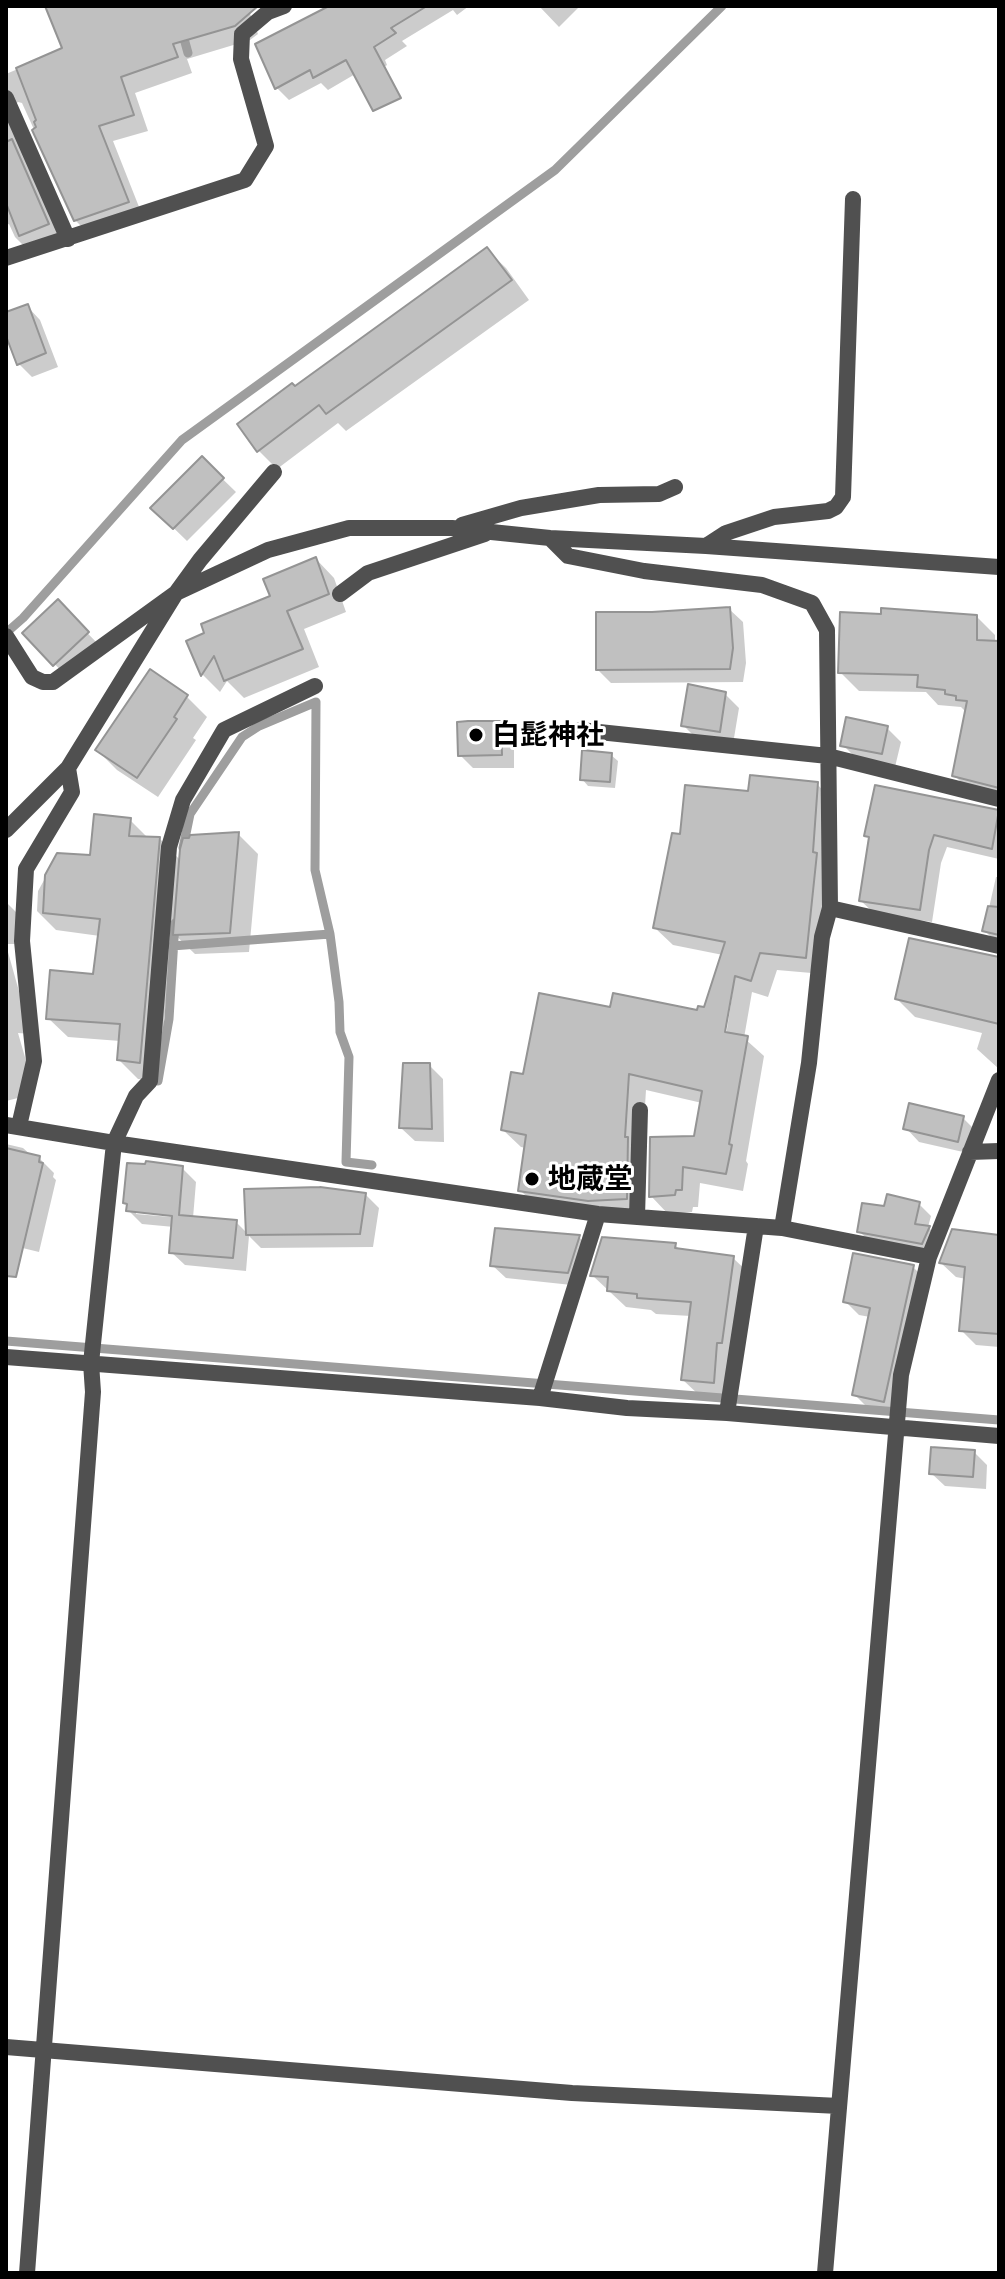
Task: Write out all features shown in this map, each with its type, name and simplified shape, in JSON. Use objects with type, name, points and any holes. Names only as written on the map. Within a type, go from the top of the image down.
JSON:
[{"type":"street","points":[[6,258],[245,180],[266,146],[241,59],[242,34],[268,12],[284,6]]},
{"type":"street","points":[[6,98],[68,239]]},
{"type":"street","points":[[706,546],[726,533],[774,517],[828,511],[836,507],[843,497],[853,199]]},
{"type":"street","points":[[6,830],[68,768],[176,593],[274,472]]},
{"type":"street","points":[[452,528],[521,508],[599,495],[659,494],[675,487]]},
{"type":"street","points":[[6,636],[32,677],[53,682],[176,593],[268,550],[349,528],[452,528],[550,538],[999,567]]},
{"type":"street","points":[[340,594],[368,573],[494,532]]},
{"type":"street","points":[[550,538],[568,556],[644,571],[762,585],[812,603],[827,630],[830,908],[822,937],[809,1063],[782,1228]]},
{"type":"street","points":[[27,2273],[93,1392],[91,1363],[114,1143],[136,1096],[150,1081],[169,847],[183,800],[224,730],[315,686]]},
{"type":"street","points":[[580,730],[828,756],[999,799]]},
{"type":"street","points":[[68,768],[72,792],[26,869],[14,941],[34,1061],[12,1125],[114,1143],[598,1214],[782,1228],[929,1257]]},
{"type":"street","points":[[830,908],[999,946]]},
{"type":"street","points":[[825,2273],[901,1375],[929,1257],[999,1080]]},
{"type":"street","points":[[637,1217],[640,1110]]},
{"type":"street","points":[[970,1152],[999,1151]]},
{"type":"street","points":[[540,1398],[598,1214]]},
{"type":"street","points":[[727,1413],[756,1226]]},
{"type":"street","points":[[6,1357],[999,1436]]},
{"type":"street","points":[[6,2047],[572,2093],[839,2106]]},
{"type":"building","points":[[45,6],[258,6],[235,26],[173,44],[178,57],[121,77],[134,115],[99,126],[129,202],[74,221],[32,130],[36,127],[36,120],[16,68],[62,48]]},
{"type":"building","points":[[329,6],[427,6],[391,28],[396,33],[374,47],[401,98],[373,111],[346,60],[313,78],[310,70],[275,89],[255,44]]},
{"type":"building","points":[[12,139],[49,224],[19,236],[6,203],[6,142]]},
{"type":"building","points":[[487,247],[512,280],[326,414],[319,405],[257,452],[237,424],[292,383],[295,386]]},
{"type":"building","points":[[28,304],[46,353],[17,365],[6,336],[6,312]]},
{"type":"building","points":[[202,456],[224,478],[173,529],[150,508]]},
{"type":"building","points":[[316,557],[329,594],[287,611],[303,649],[224,681],[214,656],[201,676],[186,641],[204,633],[201,624],[270,596],[263,579]]},
{"type":"building","points":[[58,599],[89,632],[53,666],[22,633]]},
{"type":"building","points":[[730,607],[733,648],[730,669],[596,670],[596,612]]},
{"type":"building","points":[[881,608],[977,615],[977,640],[999,641],[999,788],[952,776],[967,701],[956,700],[956,696],[945,694],[945,690],[917,687],[918,675],[838,673],[840,612],[881,614]]},
{"type":"building","points":[[150,669],[188,695],[174,717],[177,719],[137,778],[95,750]]},
{"type":"building","points":[[688,684],[726,692],[720,732],[681,726]]},
{"type":"building","points":[[846,717],[888,726],[882,754],[840,746]]},
{"type":"building","points":[[501,721],[502,755],[458,756],[457,722]]},
{"type":"building","points":[[582,750],[612,753],[610,782],[580,780]]},
{"type":"building","points":[[750,775],[818,782],[813,852],[817,853],[806,958],[760,953],[751,981],[735,976],[725,1032],[748,1036],[726,1174],[683,1167],[682,1190],[676,1190],[675,1195],[649,1197],[650,1137],[694,1136],[702,1091],[629,1074],[625,1137],[628,1137],[627,1199],[588,1201],[518,1191],[526,1135],[501,1130],[511,1072],[523,1074],[539,993],[610,1007],[613,993],[697,1010],[698,1006],[704,1007],[725,942],[653,928],[672,833],[680,834],[685,785],[748,791]]},
{"type":"building","points":[[875,785],[999,810],[992,849],[934,835],[920,910],[859,901],[869,837],[864,836]]},
{"type":"building","points":[[94,814],[131,818],[129,836],[160,837],[140,1063],[117,1060],[120,1024],[46,1019],[50,970],[93,974],[100,919],[43,913],[45,875],[57,853],[90,855]]},
{"type":"building","points":[[239,832],[230,933],[173,935],[183,838]]},
{"type":"building","points":[[988,906],[999,907],[999,935],[982,931]]},
{"type":"building","points":[[909,938],[999,957],[999,1024],[895,999]]},
{"type":"building","points":[[403,1063],[430,1063],[432,1129],[399,1128]]},
{"type":"building","points":[[909,1103],[964,1116],[958,1142],[903,1129]]},
{"type":"building","points":[[6,1148],[40,1156],[39,1162],[43,1163],[16,1277],[6,1276]]},
{"type":"building","points":[[146,1161],[183,1166],[179,1215],[237,1220],[233,1258],[169,1253],[172,1216],[126,1211],[127,1204],[123,1203],[127,1163],[145,1164]]},
{"type":"building","points":[[320,1187],[366,1193],[360,1234],[246,1235],[244,1189]]},
{"type":"building","points":[[887,1194],[920,1202],[915,1224],[930,1226],[922,1244],[857,1232],[862,1203],[884,1206]]},
{"type":"building","points":[[495,1228],[580,1235],[568,1273],[490,1266]]},
{"type":"building","points":[[952,1229],[999,1235],[999,1334],[959,1331],[965,1267],[939,1263]]},
{"type":"building","points":[[602,1237],[676,1243],[675,1248],[734,1256],[722,1343],[717,1343],[714,1383],[681,1380],[691,1302],[637,1298],[637,1294],[607,1291],[608,1277],[590,1276]]},
{"type":"building","points":[[853,1253],[914,1265],[884,1402],[852,1395],[870,1308],[843,1302]]},
{"type":"building","points":[[931,1447],[975,1450],[973,1477],[929,1474]]},
{"type":"waterway","points":[[175,6],[188,53]]},
{"type":"waterway","points":[[6,633],[23,618],[182,440],[555,170],[722,6]]},
{"type":"waterway","points":[[183,848],[190,814],[242,737],[259,726],[316,702],[315,870],[330,934],[340,1032],[349,1057],[346,1162],[372,1165]]},
{"type":"waterway","points":[[158,1081],[169,1019],[175,923]]},
{"type":"waterway","points":[[172,946],[330,934]]},
{"type":"waterway","points":[[6,1341],[999,1420]]},
{"type":"place","name":"白髭神社","points":[[476,735]]},
{"type":"place","name":"地蔵堂","points":[[532,1179]]}]
